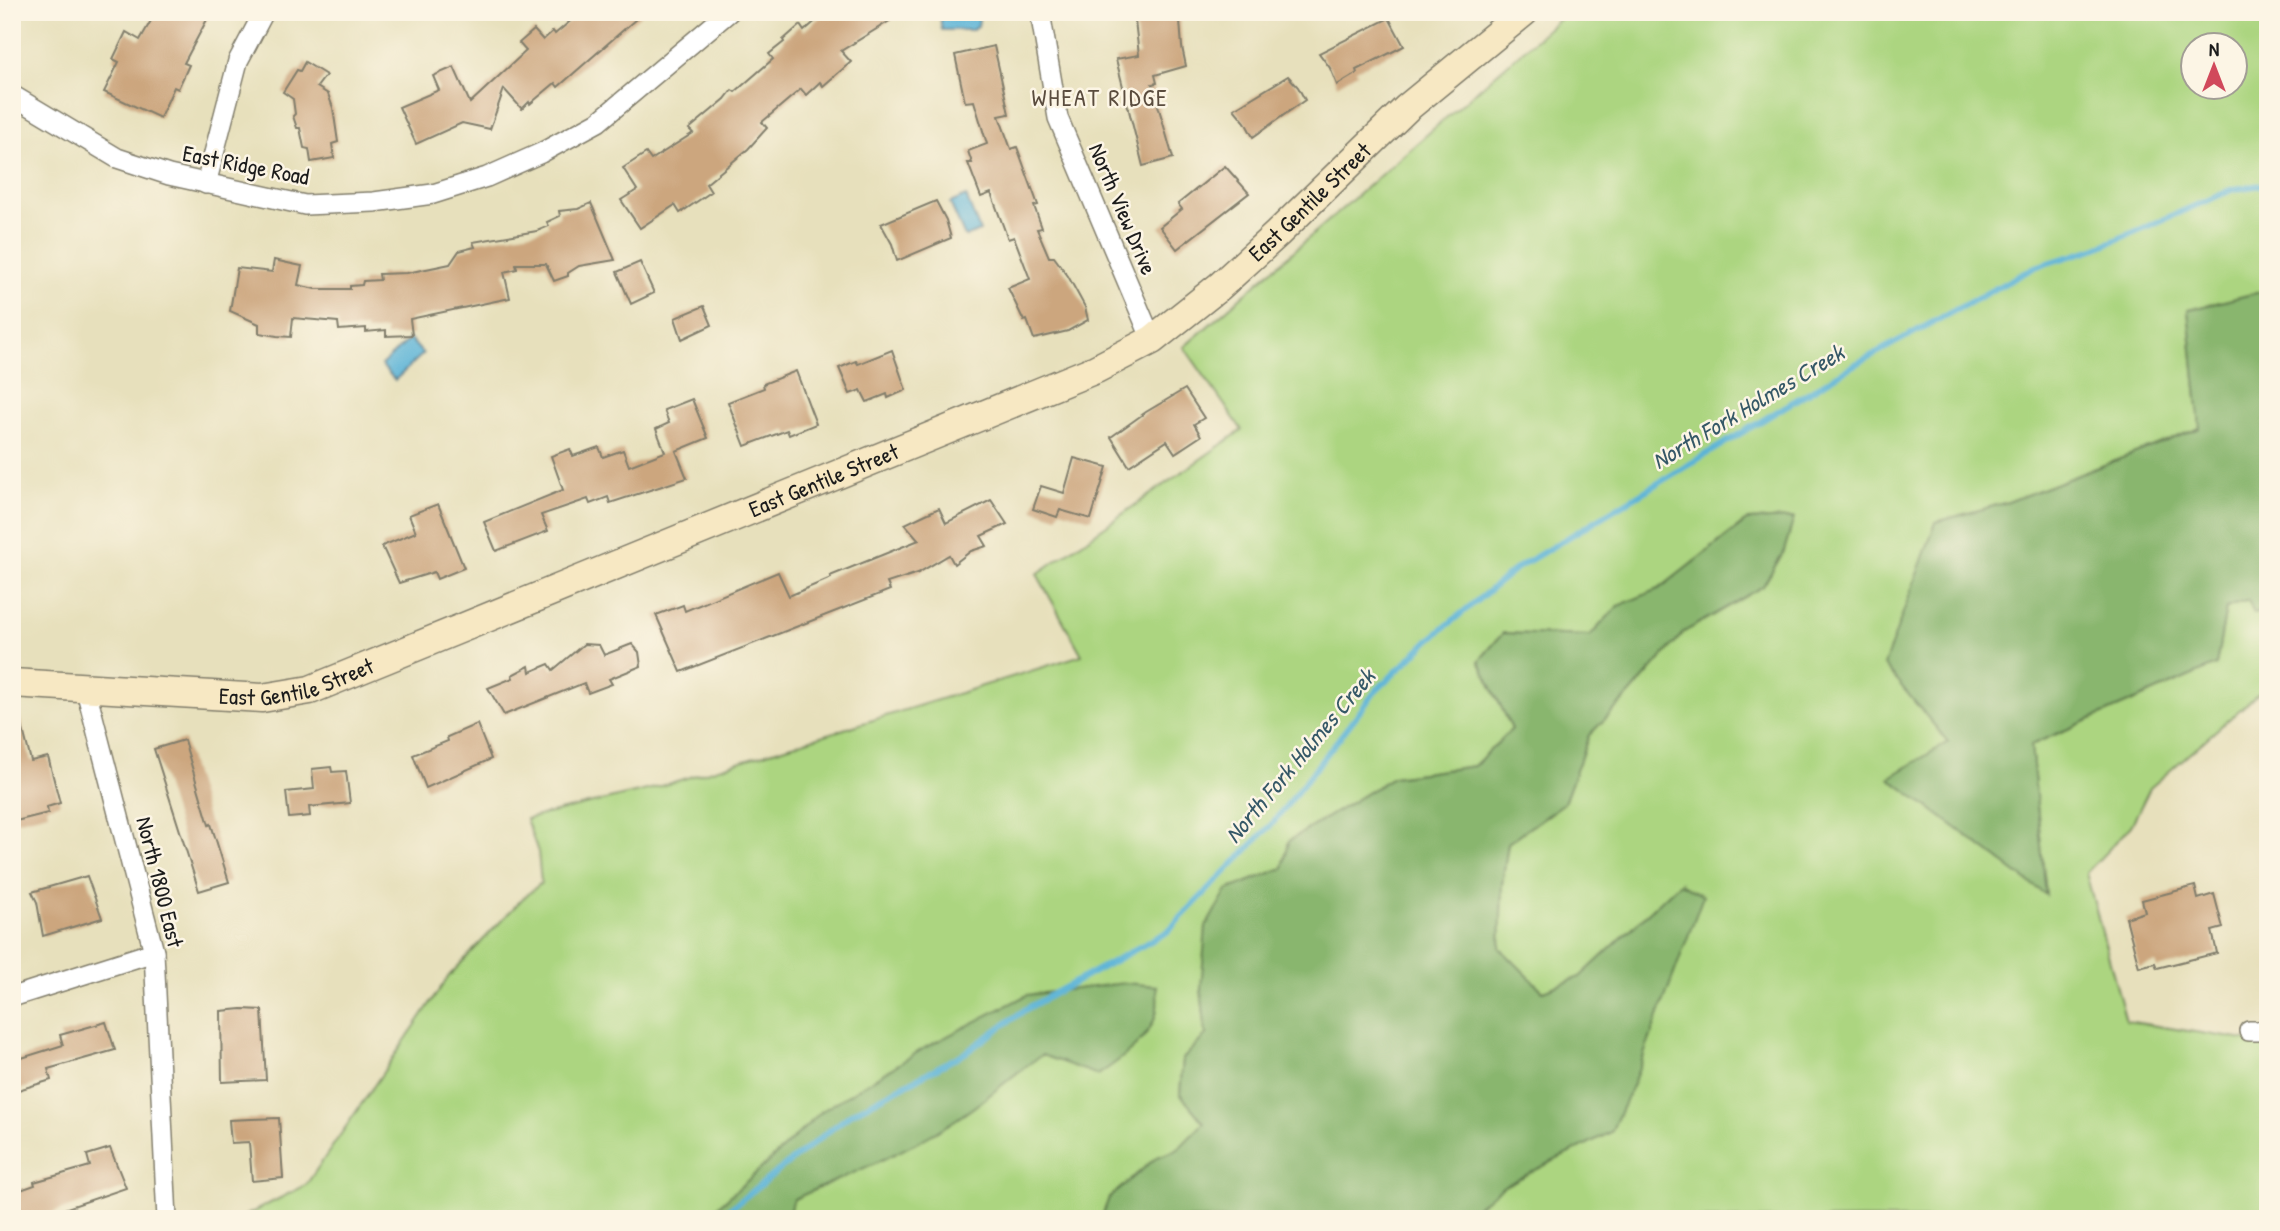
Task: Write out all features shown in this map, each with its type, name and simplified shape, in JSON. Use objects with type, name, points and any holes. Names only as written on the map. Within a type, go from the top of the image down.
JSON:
[{"type":"street","points":[[206,184],[238,61],[264,12]]},
{"type":"street","name":"East Ridge Road","points":[[12,95],[117,158],[206,184],[306,205],[374,202],[433,194],[487,177],[541,153],[598,122],[729,12]]},
{"type":"street","name":"North View Drive","points":[[1040,12],[1058,118],[1152,340]]},
{"type":"street","name":"East Gentile Street","points":[[12,683],[262,698],[310,690],[1084,375],[1152,340],[1220,286],[1407,108],[1524,12]]},
{"type":"street","name":"North 1800 East","points":[[85,686],[154,952],[167,1219]]},
{"type":"street","points":[[12,996],[154,952]]},
{"type":"green space","points":[[1567,12],[2268,12],[2268,290],[2188,310],[2200,428],[2008,502],[1936,522],[1948,742],[1890,778],[2046,894],[2031,745],[2216,665],[2226,608],[2249,600],[2254,614],[2268,609],[2268,685],[2150,788],[2131,826],[2086,873],[2126,1021],[2245,1040],[2268,1040],[2268,1219],[1460,1219],[1504,1186],[1611,1132],[1680,883],[1580,977],[1543,991],[1500,949],[1502,884],[1508,843],[1564,803],[1589,735],[1630,694],[1684,632],[1763,586],[1784,551],[1793,518],[1747,520],[1659,589],[1618,606],[1590,636],[1503,633],[1479,661],[1512,729],[1474,766],[1393,777],[1289,841],[1283,868],[1227,890],[1201,988],[1206,1035],[1183,1059],[1180,1094],[1204,1123],[1177,1150],[1157,1157],[1109,1198],[1101,1219],[786,1219],[794,1199],[881,1160],[964,1114],[1012,1074],[1042,1054],[1157,1011],[1157,986],[822,1111],[704,1219],[239,1219],[306,1185],[449,976],[522,899],[541,883],[538,852],[526,819],[651,789],[1082,655],[1037,574],[1242,430],[1184,347]]},
{"type":"green space","points":[[2268,290],[2268,609],[2254,614],[2248,600],[2226,608],[2216,665],[2031,745],[2046,895],[1889,778],[1948,742],[1884,665],[1936,522],[2008,502],[2200,428],[2188,310]]},
{"type":"green space","points":[[1794,518],[1784,551],[1763,586],[1684,632],[1630,694],[1589,735],[1564,803],[1508,843],[1502,884],[1500,948],[1543,991],[1580,977],[1680,883],[1703,896],[1633,1084],[1611,1132],[1504,1186],[1460,1219],[1101,1219],[1109,1198],[1157,1157],[1177,1150],[1204,1123],[1180,1094],[1183,1059],[1206,1035],[1201,988],[1206,926],[1227,890],[1283,868],[1289,841],[1393,777],[1474,766],[1512,729],[1479,661],[1503,633],[1590,636],[1618,606],[1659,589],[1748,520]]},
{"type":"green space","points":[[1125,983],[1157,986],[1154,1020],[1134,1047],[1098,1075],[1042,1055],[974,1107],[925,1139],[794,1199],[786,1219],[704,1219],[822,1111],[926,1047],[1027,995]]},
{"type":"water","points":[[956,12],[975,12],[979,19],[978,26],[972,30],[942,30],[940,18]]},
{"type":"water","points":[[966,196],[980,231],[965,237],[950,203]]},
{"type":"water","points":[[410,339],[423,354],[395,380],[381,365]]},
{"type":"building","points":[[156,12],[211,12],[184,63],[189,65],[178,89],[174,87],[160,118],[104,92],[119,62],[113,59],[126,32],[140,40]]},
{"type":"building","points":[[581,12],[644,12],[558,87],[555,83],[522,109],[504,89],[490,129],[462,123],[416,144],[399,107],[439,90],[433,76],[454,67],[470,103],[526,51],[519,43],[534,30],[543,40],[553,31],[555,34]]},
{"type":"building","points":[[826,12],[904,12],[841,51],[851,62],[823,86],[820,82],[806,95],[801,89],[762,122],[767,128],[748,149],[706,184],[711,192],[680,213],[675,205],[640,228],[621,200],[637,190],[623,168],[646,153],[651,160],[693,133],[689,129],[732,90],[735,92],[773,59],[769,54],[784,42],[783,40],[800,25],[804,31]]},
{"type":"building","points":[[1134,12],[1173,12],[1180,21],[1186,66],[1155,75],[1157,83],[1152,84],[1173,158],[1143,166],[1116,59],[1139,55]]},
{"type":"building","points":[[1389,18],[1404,46],[1356,70],[1357,73],[1337,85],[1330,68],[1319,53]]},
{"type":"building","points":[[994,46],[1009,114],[999,116],[1011,149],[1017,147],[1038,205],[1034,206],[1042,228],[1037,229],[1049,257],[1054,257],[1068,276],[1085,307],[1088,320],[1068,331],[1034,339],[1027,320],[1024,321],[1008,288],[1030,279],[1014,237],[1008,239],[991,193],[981,197],[968,163],[972,163],[968,151],[987,144],[974,101],[965,102],[955,55]]},
{"type":"building","points":[[305,62],[326,75],[317,87],[328,94],[333,108],[338,142],[332,144],[334,158],[311,162],[309,149],[304,148],[300,128],[297,128],[293,116],[293,99],[283,92]]},
{"type":"building","points":[[1288,76],[1305,100],[1253,137],[1234,109]]},
{"type":"building","points":[[1225,166],[1249,193],[1177,249],[1160,227],[1182,209],[1178,204]]},
{"type":"building","points":[[936,201],[946,220],[951,238],[897,261],[892,244],[881,224]]},
{"type":"building","points":[[591,203],[615,260],[579,266],[568,273],[568,276],[554,281],[546,264],[516,264],[517,269],[504,272],[510,298],[410,319],[412,335],[386,336],[386,330],[366,332],[366,328],[339,330],[338,322],[293,318],[291,337],[277,336],[259,333],[259,324],[230,311],[237,268],[272,272],[274,260],[302,266],[298,285],[315,289],[350,289],[350,286],[362,285],[363,281],[380,280],[379,274],[407,273],[450,264],[459,251],[475,247],[473,242],[537,231],[549,226],[547,222],[560,216],[559,211],[578,209]]},
{"type":"building","points":[[640,262],[654,293],[631,304],[617,272]]},
{"type":"building","points":[[704,306],[712,325],[682,339],[675,318]]},
{"type":"building","points":[[892,350],[906,390],[888,398],[887,394],[867,402],[861,390],[850,394],[839,368],[856,361],[858,364]]},
{"type":"building","points":[[796,371],[816,424],[789,435],[787,430],[745,446],[728,402],[764,388],[763,384]]},
{"type":"building","points":[[1185,389],[1204,418],[1194,424],[1201,436],[1175,453],[1167,441],[1129,466],[1111,437]]},
{"type":"building","points":[[692,399],[708,438],[676,451],[687,478],[610,503],[608,497],[590,504],[588,499],[541,515],[548,531],[496,551],[484,522],[563,490],[551,456],[570,449],[573,456],[599,447],[603,457],[623,450],[629,466],[665,452],[656,429],[669,423],[664,410]]},
{"type":"building","points":[[1074,458],[1107,467],[1091,519],[1060,510],[1057,517],[1033,509],[1041,486],[1064,493]]},
{"type":"building","points":[[991,500],[1007,524],[981,536],[987,546],[971,551],[954,564],[949,555],[918,573],[887,583],[890,590],[681,672],[656,615],[683,605],[685,611],[778,572],[789,596],[831,578],[830,576],[919,540],[905,524],[939,508],[946,523]]},
{"type":"building","points":[[438,504],[464,568],[437,579],[434,572],[399,583],[382,546],[416,532],[409,515]]},
{"type":"building","points":[[584,644],[599,645],[604,655],[632,644],[639,652],[641,666],[609,679],[612,684],[588,693],[584,683],[504,715],[488,688],[513,678],[512,675],[529,666],[530,672],[549,664],[553,670]]},
{"type":"building","points":[[18,710],[31,761],[48,757],[60,803],[47,807],[48,813],[12,822],[12,711]]},
{"type":"building","points":[[477,724],[491,759],[426,788],[413,755],[448,741],[447,737]]},
{"type":"building","points":[[184,740],[229,882],[199,891],[154,749]]},
{"type":"building","points":[[331,767],[332,772],[346,771],[350,803],[309,807],[310,816],[289,818],[286,792],[314,789],[312,769]]},
{"type":"building","points":[[87,876],[102,918],[43,936],[37,902],[32,892]]},
{"type":"building","points":[[2195,886],[2198,899],[2214,894],[2223,928],[2212,931],[2217,953],[2157,968],[2155,963],[2139,967],[2126,918],[2145,912],[2142,900]]},
{"type":"building","points":[[262,1010],[266,1080],[222,1082],[221,1011]]},
{"type":"building","points":[[106,1022],[115,1050],[48,1069],[51,1080],[12,1092],[12,1061],[63,1045],[60,1035]]},
{"type":"building","points":[[279,1118],[283,1178],[252,1181],[249,1142],[231,1143],[229,1120]]},
{"type":"building","points":[[110,1148],[126,1188],[35,1219],[12,1219],[12,1193],[35,1185],[34,1182],[90,1166],[87,1155]]},
{"type":"waterway","name":"North Fork Holmes Creek","points":[[717,1219],[852,1113],[965,1053],[1026,1009],[1167,932],[1273,823],[1375,692],[1428,641],[1514,570],[1854,365],[2035,267],[2097,248],[2234,189],[2268,184]]},
{"type":"district","name":"WHEAT RIDGE","points":[[1100,98]]}]
